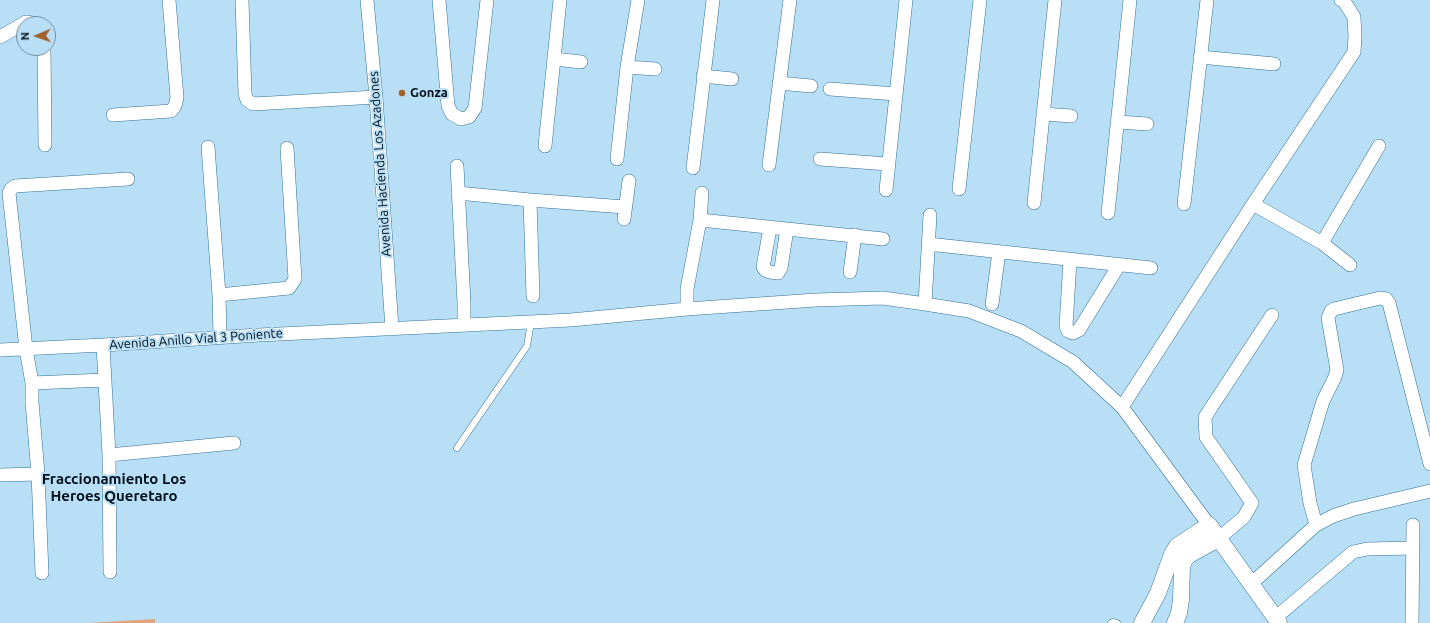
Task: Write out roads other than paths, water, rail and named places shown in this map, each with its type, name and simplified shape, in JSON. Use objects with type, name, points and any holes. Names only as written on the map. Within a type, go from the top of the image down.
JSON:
[{"type":"street","points":[[113,115],[171,111],[175,106],[177,98],[168,0]]},
{"type":"street","points":[[242,0],[245,94],[247,100],[253,104],[376,97]]},
{"type":"street","name":"Avenida Hacienda Los Azadones","points":[[367,0],[376,97],[392,329]]},
{"type":"street","points":[[439,0],[448,106],[452,114],[461,119],[469,117],[475,108],[487,0]]},
{"type":"street","points":[[545,146],[560,0]]},
{"type":"street","points":[[617,159],[627,67],[638,0]]},
{"type":"street","points":[[693,168],[713,0]]},
{"type":"street","points":[[769,165],[790,0]]},
{"type":"street","points":[[886,190],[906,0]]},
{"type":"street","points":[[959,189],[980,0]]},
{"type":"street","points":[[1034,203],[1055,0]]},
{"type":"street","points":[[1108,213],[1130,0]]},
{"type":"street","points":[[1184,204],[1206,0]]},
{"type":"street","points":[[1122,406],[1354,52],[1354,17],[1344,1],[1341,0]]},
{"type":"street","points":[[0,37],[16,28]]},
{"type":"street","points":[[44,56],[45,145]]},
{"type":"street","points":[[1200,57],[1274,64]]},
{"type":"street","points":[[554,59],[581,62]]},
{"type":"street","points":[[627,67],[655,70]]},
{"type":"street","points":[[703,76],[732,79]]},
{"type":"street","points":[[779,83],[811,86]]},
{"type":"street","points":[[830,88],[896,94]]},
{"type":"street","points":[[1043,114],[1071,116]]},
{"type":"street","points":[[1118,122],[1147,124]]},
{"type":"street","points":[[1322,243],[1379,146]]},
{"type":"street","points":[[208,147],[219,295],[220,337]]},
{"type":"street","points":[[219,295],[289,288],[296,279],[287,148]]},
{"type":"street","points":[[820,159],[888,164]]},
{"type":"street","points":[[457,166],[464,324]]},
{"type":"street","points":[[42,573],[38,474],[32,402],[32,383],[26,349],[9,193],[15,186],[128,179]]},
{"type":"street","points":[[458,193],[530,200],[625,213],[629,182]]},
{"type":"street","points":[[687,310],[687,289],[700,220],[702,193]]},
{"type":"street","points":[[530,200],[533,296]]},
{"type":"street","points":[[1253,204],[1322,243],[1350,265]]},
{"type":"street","points":[[925,304],[930,215]]},
{"type":"street","points":[[700,220],[883,239]]},
{"type":"street","points":[[770,228],[763,266],[764,270],[778,273],[782,268],[787,229]]},
{"type":"street","points":[[850,272],[855,235]]},
{"type":"street","points":[[928,244],[1151,268]]},
{"type":"street","points":[[992,304],[999,252]]},
{"type":"street","points":[[1070,260],[1066,326],[1068,331],[1074,333],[1079,330],[1119,265]]},
{"type":"street","name":"Avenida Anillo Vial 3 Poniente","points":[[0,350],[464,324],[571,320],[816,300],[883,298],[925,304],[969,311],[1021,331],[1073,362],[1122,406],[1209,525]]},
{"type":"street","points":[[1316,525],[1310,504],[1304,465],[1323,400],[1337,370],[1328,318],[1331,311],[1334,309],[1380,298],[1386,299],[1430,464]]},
{"type":"street","points":[[1175,623],[1179,613],[1182,566],[1185,559],[1189,555],[1218,539],[1244,517],[1252,503],[1206,437],[1205,417],[1272,315]]},
{"type":"street","points":[[103,345],[110,455],[110,572]]},
{"type":"street","points":[[32,383],[105,380]]},
{"type":"street","points":[[110,455],[234,443]]},
{"type":"street","points":[[0,475],[38,474]]},
{"type":"street","points":[[1251,584],[1316,525],[1333,516],[1354,509],[1430,491]]},
{"type":"street","points":[[1142,623],[1158,593],[1172,554],[1177,546],[1209,525],[1277,620],[1353,552],[1367,549],[1413,548]]},
{"type":"street","points":[[1412,623],[1413,525]]},
{"type":"street","points":[[1158,593],[1167,588],[1177,590],[1181,600]]},
{"type":"lane","points":[[457,448],[526,346],[531,321]]},
{"type":"lane","points":[[1111,623],[1117,623]]},
{"type":"place","name":"Gonza","points":[[402,93]]},
{"type":"district","name":"Fraccionamiento Los Heroes Queretaro","points":[[114,488]]}]
